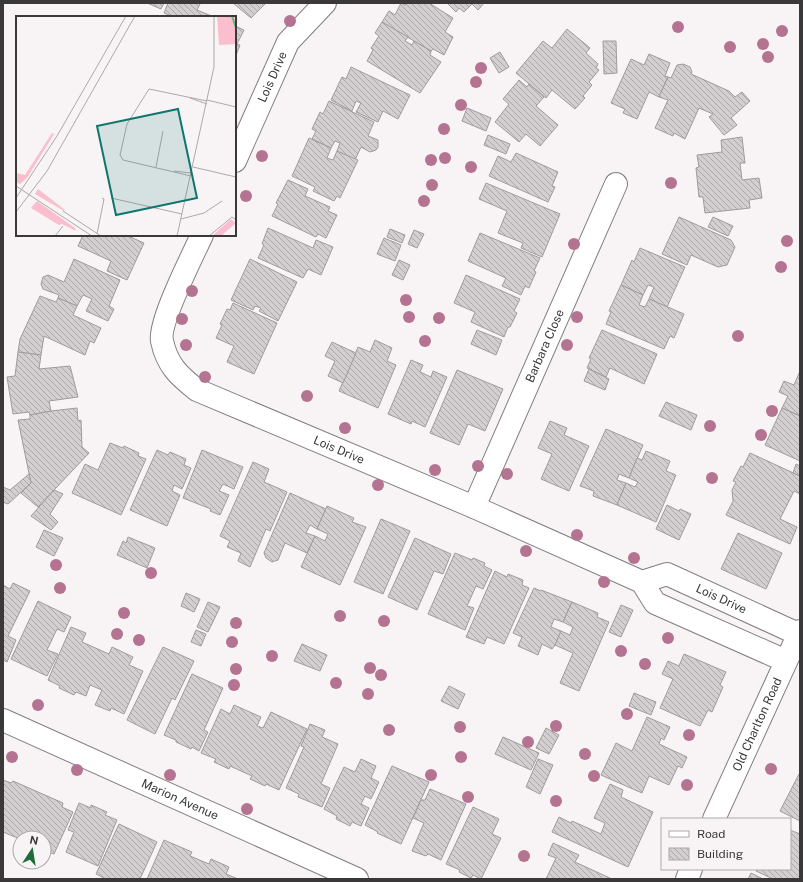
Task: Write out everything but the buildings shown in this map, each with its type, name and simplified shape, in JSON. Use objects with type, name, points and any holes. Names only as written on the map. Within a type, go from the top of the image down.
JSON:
[{"type":"street","name":"Lois Drive","points":[[236,159],[288,42],[324,3]]},
{"type":"street","name":"Barbara Close","points":[[474,507],[616,184]]},
{"type":"street","name":"Lois Drive","points":[[202,236],[165,318],[161,340],[168,359],[178,376],[197,390],[474,507],[642,582],[667,574],[799,632]]},
{"type":"street","points":[[642,582],[655,603],[786,661]]},
{"type":"street","name":"Old Charlton Road","points":[[714,818],[799,632]]},
{"type":"street","name":"Marion Avenue","points":[[3,720],[357,879]]},
{"type":"street","points":[[686,879],[690,870]]}]
